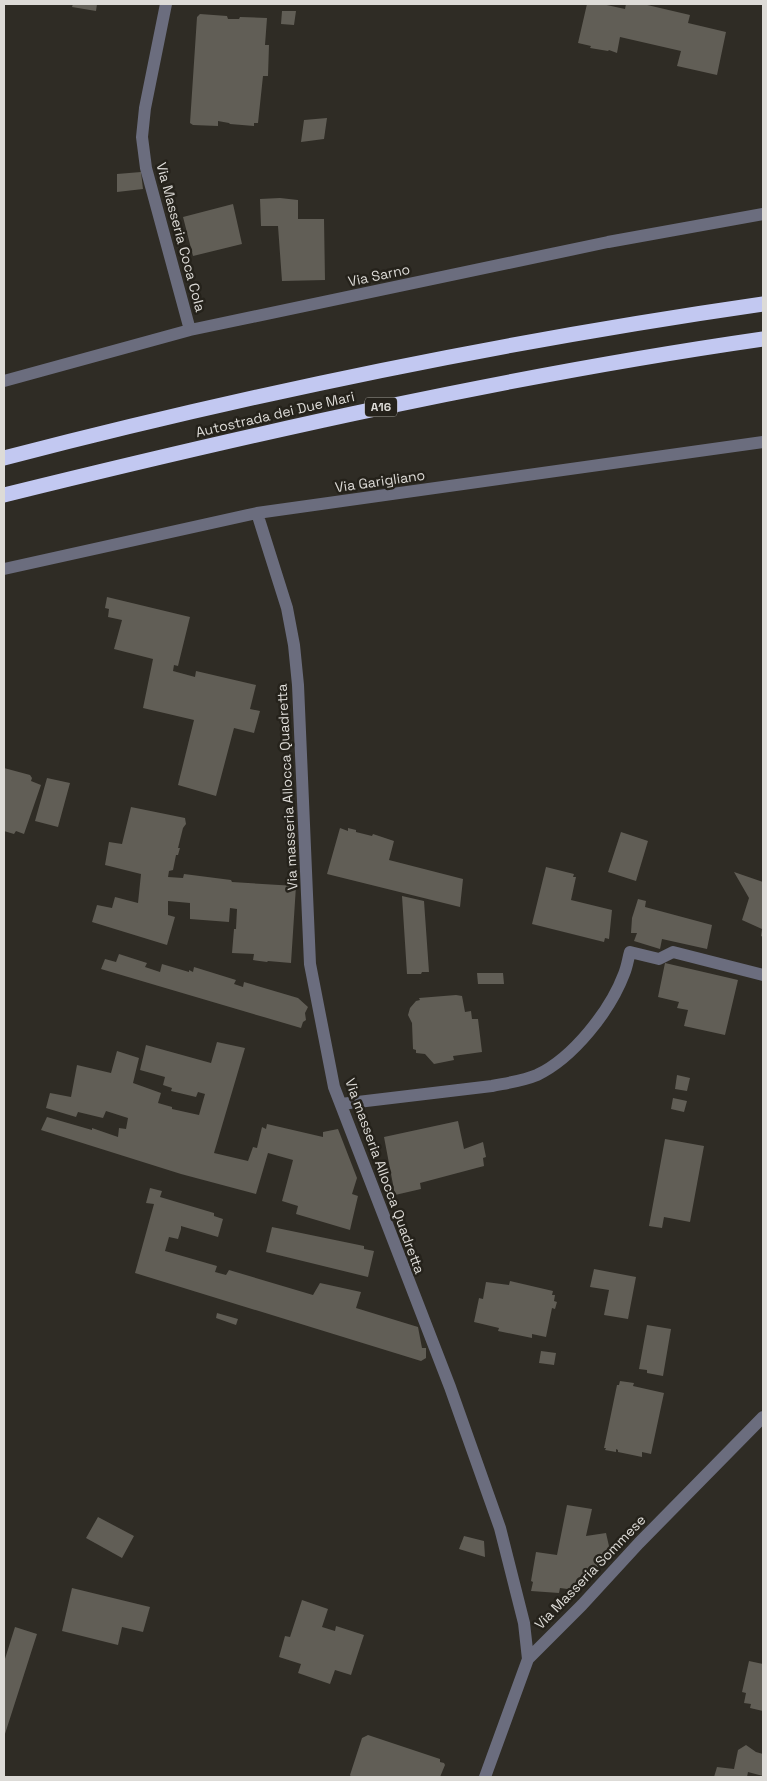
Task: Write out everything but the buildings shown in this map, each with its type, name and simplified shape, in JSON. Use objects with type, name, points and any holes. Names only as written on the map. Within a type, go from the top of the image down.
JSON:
[{"type":"highway","name":"Autostrada dei Due Mari","points":[[4,458],[218,406],[471,352],[763,304]]},
{"type":"highway","name":"Autostrada dei Due Mari","points":[[4,495],[198,447],[346,414],[563,372],[763,339]]},
{"type":"street","name":"Via Masseria Coca Cola","points":[[166,4],[145,108],[142,137],[146,168],[190,330]]},
{"type":"street","name":"Via Sarno","points":[[4,381],[190,330],[608,242],[763,214]]},
{"type":"street","name":"Via Garigliano","points":[[4,569],[257,513],[763,442]]},
{"type":"street","name":"Via masseria Allocca Quadretta","points":[[257,513],[287,608],[294,645],[298,685],[310,964],[334,1087],[450,1387],[500,1528],[524,1623],[528,1659]]},
{"type":"street","points":[[340,1104],[492,1086],[516,1082],[536,1075],[553,1065],[569,1052],[611,1002],[624,974],[630,952],[659,959],[673,952],[763,975]]},
{"type":"street","name":"Via Masseria Sommese","points":[[485,1777],[528,1659],[763,1417]]}]
